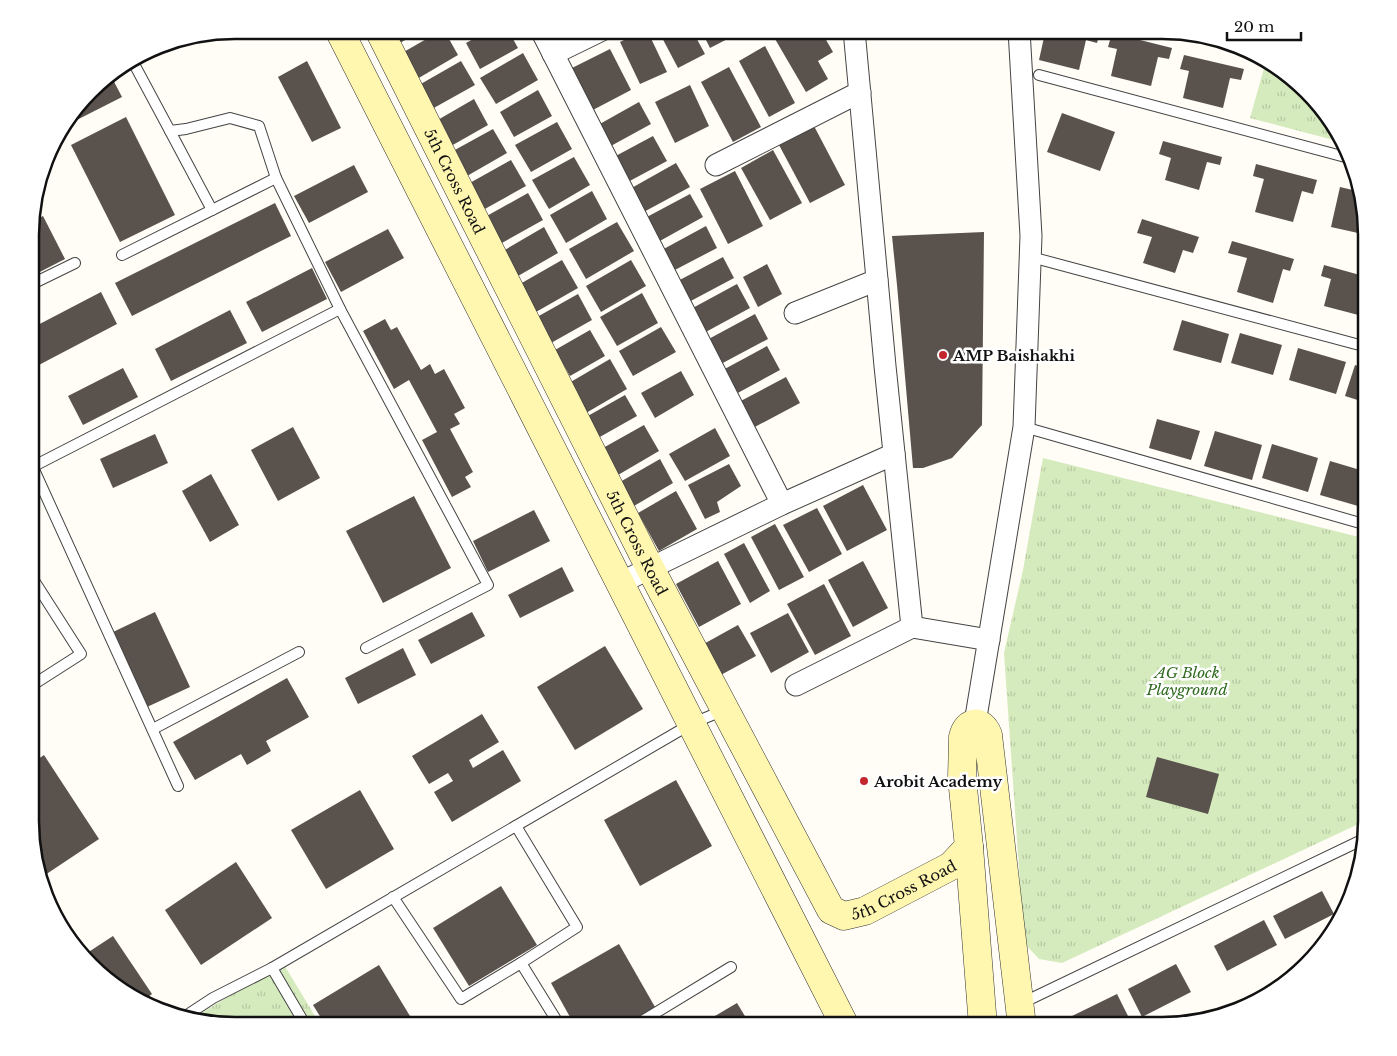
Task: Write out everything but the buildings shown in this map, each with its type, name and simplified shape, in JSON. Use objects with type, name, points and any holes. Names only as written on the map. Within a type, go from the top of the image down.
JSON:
[{"type":"street","points":[[344,39],[840,1017]]},
{"type":"street","name":"5th Cross Road","points":[[384,39],[650,568],[831,910],[844,916],[865,912],[951,866],[969,847]]},
{"type":"street","points":[[546,39],[782,504]]},
{"type":"street","points":[[553,54],[584,39]]},
{"type":"street","points":[[855,39],[912,627]]},
{"type":"street","points":[[1019,39],[1031,257],[1024,427],[975,724],[981,725],[986,729],[988,735],[1021,1015]]},
{"type":"street","points":[[716,165],[860,92]]},
{"type":"street","points":[[795,313],[877,280]]},
{"type":"street","points":[[620,583],[782,504],[894,454]]},
{"type":"street","points":[[796,685],[912,627],[989,640]]},
{"type":"street","name":"5th Cross Road","points":[[975,724],[969,725],[964,730],[962,778],[982,1017]]},
{"type":"lane","points":[[135,66],[212,210]]},
{"type":"lane","points":[[1039,75],[1341,156]]},
{"type":"lane","points":[[170,131],[230,118],[259,126],[276,178],[340,309],[488,585],[366,648]]},
{"type":"lane","points":[[122,255],[276,178]]},
{"type":"lane","points":[[1031,257],[1358,345]]},
{"type":"lane","points":[[39,280],[75,262]]},
{"type":"lane","points":[[39,460],[340,309]]},
{"type":"lane","points":[[1024,427],[1358,522]]},
{"type":"lane","points":[[39,479],[178,786]]},
{"type":"lane","points":[[39,588],[81,654],[39,681]]},
{"type":"lane","points":[[153,729],[299,652]]},
{"type":"lane","points":[[191,1012],[213,998],[272,968],[692,724],[725,709]]},
{"type":"lane","points":[[394,897],[461,999],[577,927],[516,826]]},
{"type":"lane","points":[[1021,1015],[1357,842]]},
{"type":"lane","points":[[521,963],[554,1017]]},
{"type":"lane","points":[[651,1017],[731,967]]},
{"type":"lane","points":[[272,968],[301,1017]]},
{"type":"green space","points":[[1264,68],[1292,87],[1310,105],[1334,140],[1250,118]]},
{"type":"green space","name":"AG Block Playground","points":[[1043,458],[1358,537],[1358,824],[1062,963],[1039,959],[1022,941],[1022,912],[1004,653],[1023,570]]},
{"type":"green space","points":[[283,963],[316,1017],[222,1017],[200,1014]]},
{"type":"place","name":"AMP Baishakhi","points":[[943,355]]},
{"type":"place","name":"Arobit Academy","points":[[864,781]]}]
